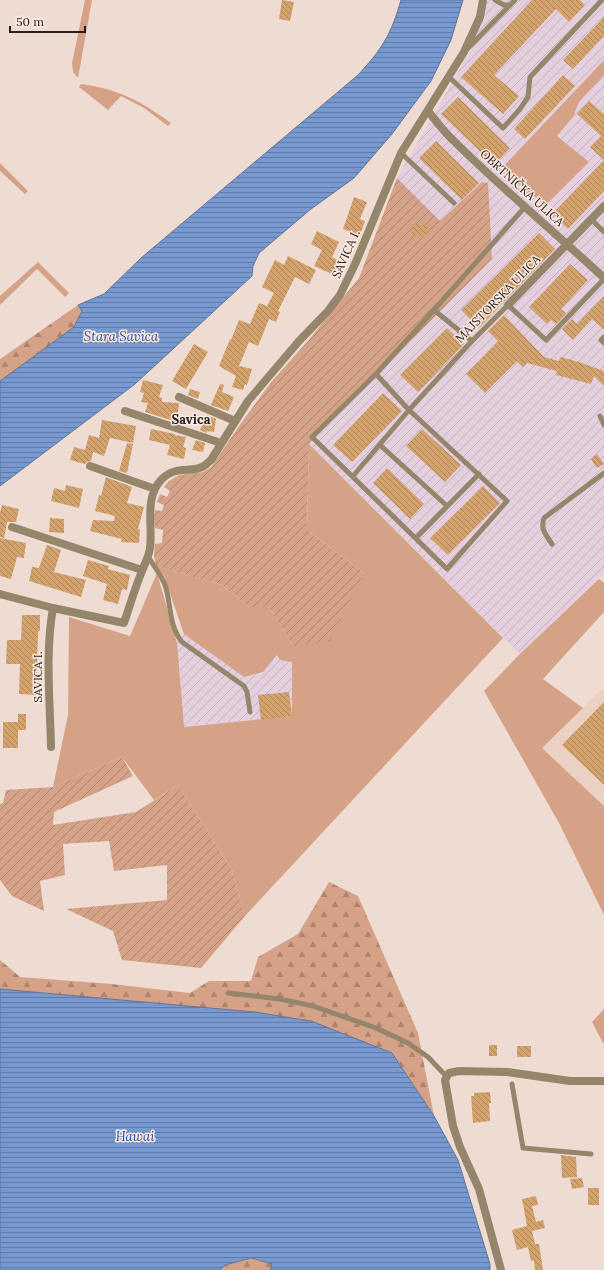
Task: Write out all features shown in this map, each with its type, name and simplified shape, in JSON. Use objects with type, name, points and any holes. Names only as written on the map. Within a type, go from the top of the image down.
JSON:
[{"type":"street","name":"SAVICA I.","points":[[0,594],[53,608],[124,623],[148,557],[151,502],[155,489],[167,474],[175,471],[200,468],[210,460],[248,401],[328,311],[340,295],[356,262],[400,153],[428,112],[448,76],[464,52],[478,22],[483,0]]},
{"type":"street","name":"OBRTNIČKA ULICA","points":[[428,112],[453,140],[524,208],[567,244],[604,279]]},
{"type":"street","name":"MAJSTORSKA ULICA","points":[[508,306],[604,206]]},
{"type":"street","points":[[179,398],[235,421]]},
{"type":"street","points":[[125,411],[221,443]]},
{"type":"street","points":[[90,466],[155,489]]},
{"type":"street","points":[[12,528],[142,570]]},
{"type":"street","name":"SAVICA I.","points":[[52,747],[49,678],[50,624],[53,608]]},
{"type":"street","points":[[501,1270],[479,1189],[453,1126],[445,1080],[446,1076],[449,1073],[459,1071],[480,1071],[507,1072],[570,1081],[604,1081]]},
{"type":"lane","points":[[495,0],[504,5],[510,5]]},
{"type":"lane","name":"SAVICA I.","points":[[464,52],[515,0]]},
{"type":"lane","points":[[448,76],[503,128],[520,110],[528,97],[530,77],[602,0]]},
{"type":"lane","points":[[400,153],[454,203]]},
{"type":"lane","points":[[376,374],[409,410],[507,501],[447,568],[312,437],[376,374],[524,208]]},
{"type":"lane","points":[[591,219],[604,232]]},
{"type":"lane","points":[[508,306],[546,340],[604,279]]},
{"type":"lane","name":"MAJSTORSKA ULICA","points":[[353,476],[409,410],[472,341],[508,306]]},
{"type":"lane","points":[[434,310],[472,341]]},
{"type":"lane","points":[[604,337],[601,340],[604,343]]},
{"type":"lane","points":[[600,416],[604,425]]},
{"type":"lane","points":[[380,445],[447,506]]},
{"type":"lane","points":[[552,544],[543,531],[542,524],[544,518],[604,473]]},
{"type":"lane","points":[[416,538],[479,474]]},
{"type":"lane","points":[[148,557],[160,574],[165,586],[172,623],[177,636],[182,642],[244,686],[247,692],[250,712]]},
{"type":"lane","points":[[228,993],[280,999],[313,1006],[376,1028],[408,1043],[428,1057],[446,1076]]},
{"type":"lane","points":[[512,1084],[523,1148],[591,1154]]},
{"type":"shaded area","points":[[486,0],[604,0],[604,60],[500,170],[546,204],[589,162],[557,136],[573,117],[579,102],[604,75],[604,574],[520,654],[309,444],[492,259],[482,182],[440,221],[397,178],[473,46]]},
{"type":"shaded area","points":[[203,607],[293,646],[292,716],[179,727],[169,654]]},
{"type":"shaded area","points":[[604,687],[604,806],[542,748]]},
{"type":"green space","points":[[85,0],[92,0],[78,78],[73,72],[72,63]]},
{"type":"green space","points":[[604,60],[604,75],[579,102],[573,117],[557,136],[589,162],[546,205],[500,170]]},
{"type":"green space","points":[[81,84],[106,89],[129,97],[171,123],[168,126],[144,108],[121,96],[108,110],[79,87]]},
{"type":"green space","points":[[0,163],[28,191],[25,194],[0,171]]},
{"type":"green space","points":[[397,178],[440,221],[482,182],[488,183],[492,259],[309,444],[307,530],[364,573],[330,641],[293,646],[269,607],[249,607],[222,585],[156,566],[154,556],[155,544],[162,543],[163,530],[155,528],[155,510],[162,511],[164,505],[157,502],[160,494],[167,497],[170,491],[164,487],[169,481],[179,475],[203,472],[211,467],[272,381],[307,342],[359,278]]},
{"type":"green space","points":[[38,262],[69,293],[65,297],[37,269],[0,305],[0,296]]},
{"type":"green space","points":[[78,305],[82,311],[74,327],[0,381],[0,359]]},
{"type":"green space","points":[[309,444],[503,638],[245,916],[232,870],[178,785],[154,800],[122,757],[53,787],[68,715],[69,617],[130,636],[157,573],[177,643],[184,727],[292,716],[292,662],[280,660],[277,655],[263,672],[244,677],[184,634],[164,576],[156,566],[222,585],[249,607],[269,607],[293,646],[364,573],[307,530]]},
{"type":"green space","points":[[599,579],[604,583],[604,612],[543,679],[583,708],[542,748],[604,806],[604,915],[559,823],[484,691],[520,654]]},
{"type":"green space","points":[[122,757],[133,776],[54,812],[53,825],[136,812],[178,785],[232,870],[245,916],[201,968],[122,960],[113,931],[66,909],[167,900],[167,865],[114,871],[109,841],[63,844],[65,875],[40,881],[44,911],[12,896],[0,880],[0,804],[3,803],[6,790],[53,787]]},
{"type":"green space","points":[[329,882],[358,896],[418,1033],[434,1116],[392,1053],[311,1021],[254,1012],[0,989],[0,960],[20,977],[112,984],[190,993],[209,981],[251,981],[258,957],[298,934]]},
{"type":"green space","points":[[604,1009],[604,1043],[603,1043],[592,1022]]},
{"type":"green space","points":[[251,1258],[272,1264],[270,1270],[220,1270],[225,1265]]},
{"type":"water","name":"Stara Savica","points":[[401,0],[463,0],[451,40],[431,81],[392,134],[354,178],[311,209],[259,253],[253,266],[252,276],[135,384],[0,486],[0,381],[74,327],[82,311],[78,305],[104,294],[141,258],[358,75],[385,41]]},
{"type":"water","name":"Hawai","points":[[0,989],[254,1012],[311,1021],[392,1053],[434,1116],[458,1160],[490,1264],[490,1270],[270,1270],[272,1264],[251,1258],[225,1265],[220,1270],[0,1270]]},
{"type":"building","points":[[282,0],[294,2],[290,21],[279,19]]},
{"type":"building","points":[[532,0],[580,0],[585,5],[569,22],[556,9],[494,75],[519,96],[503,114],[461,77]]},
{"type":"building","points":[[604,17],[604,36],[573,69],[563,60]]},
{"type":"building","points":[[563,75],[575,86],[525,139],[514,129]]},
{"type":"building","points":[[458,97],[510,148],[494,165],[441,114]]},
{"type":"building","points":[[589,101],[604,114],[604,160],[590,147],[601,136],[577,114]]},
{"type":"building","points":[[436,141],[479,183],[462,200],[419,158]]},
{"type":"building","points":[[604,160],[604,191],[568,229],[552,214]]},
{"type":"building","points":[[354,197],[367,202],[360,219],[365,221],[360,235],[343,229]]},
{"type":"building","points":[[413,223],[428,226],[426,237],[412,234]]},
{"type":"building","points":[[317,231],[339,242],[332,257],[339,261],[332,274],[314,266],[322,250],[311,244]]},
{"type":"building","points":[[539,233],[555,249],[479,328],[461,310]]},
{"type":"building","points":[[288,256],[316,270],[309,284],[295,277],[278,311],[280,312],[276,322],[269,319],[258,346],[249,342],[239,366],[252,369],[247,385],[245,384],[243,390],[232,387],[236,376],[219,366],[230,339],[231,340],[239,320],[250,324],[259,303],[267,306],[274,293],[262,287],[275,260],[284,265]]},
{"type":"building","points":[[570,264],[588,280],[561,309],[566,313],[556,324],[551,320],[547,324],[529,307]]},
{"type":"building","points":[[604,296],[604,330],[592,319],[573,340],[562,329],[572,319],[577,324]]},
{"type":"building","points":[[504,315],[544,357],[559,361],[560,357],[604,371],[604,386],[594,376],[591,384],[556,375],[557,371],[527,363],[523,367],[517,361],[485,393],[466,374],[498,341],[488,331]]},
{"type":"building","points":[[447,328],[464,344],[418,392],[400,375]]},
{"type":"building","points":[[194,344],[208,352],[186,389],[172,381]]},
{"type":"building","points":[[143,380],[163,385],[159,397],[162,398],[162,402],[179,403],[177,422],[145,412],[148,403],[141,402],[144,393],[140,392]]},
{"type":"building","points":[[220,384],[224,385],[222,392],[234,397],[228,411],[211,405]]},
{"type":"building","points":[[190,389],[200,392],[198,399],[188,395]]},
{"type":"building","points":[[383,393],[402,411],[352,462],[333,445]]},
{"type":"building","points":[[207,415],[216,419],[214,432],[207,431],[207,433],[200,430]]},
{"type":"building","points":[[102,420],[136,426],[133,443],[110,438],[104,456],[93,452],[91,461],[85,464],[70,460],[74,447],[85,450],[89,435],[99,438]]},
{"type":"building","points":[[151,429],[186,437],[183,447],[186,448],[184,459],[167,455],[170,445],[149,440]]},
{"type":"building","points":[[422,429],[461,465],[445,482],[406,446]]},
{"type":"building","points":[[196,440],[205,443],[203,452],[192,450]]},
{"type":"building","points":[[127,443],[133,444],[127,473],[119,471]]},
{"type":"building","points":[[597,454],[604,464],[597,468],[591,459]]},
{"type":"building","points":[[387,468],[424,504],[410,519],[373,483]]},
{"type":"building","points":[[106,477],[132,487],[127,503],[144,507],[138,529],[140,530],[139,543],[121,542],[122,539],[90,531],[93,520],[114,521],[115,516],[95,511]]},
{"type":"building","points":[[66,485],[83,489],[79,508],[51,501],[54,488],[65,491]]},
{"type":"building","points":[[483,486],[500,503],[448,555],[430,538]]},
{"type":"building","points":[[2,505],[19,509],[16,522],[7,522],[4,538],[0,537],[0,513]]},
{"type":"building","points":[[50,518],[64,519],[64,533],[49,532]]},
{"type":"building","points":[[0,538],[26,543],[24,558],[17,557],[11,579],[0,576]]},
{"type":"building","points":[[47,545],[61,550],[54,572],[86,580],[81,597],[29,581],[32,567],[39,568]]},
{"type":"building","points":[[88,560],[109,566],[108,569],[130,575],[127,590],[122,589],[118,604],[103,600],[107,584],[83,576]]},
{"type":"building","points":[[22,615],[40,615],[36,695],[19,694],[20,664],[6,664],[7,640],[21,640]]},
{"type":"building","points":[[289,692],[292,716],[261,720],[258,695]]},
{"type":"building","points":[[604,702],[604,785],[562,745]]},
{"type":"building","points":[[18,714],[26,714],[26,730],[18,730],[18,748],[3,748],[3,722],[18,722]]},
{"type":"building","points":[[489,1045],[497,1045],[497,1056],[489,1056]]},
{"type":"building","points":[[517,1046],[531,1046],[531,1057],[517,1057]]},
{"type":"building","points":[[490,1092],[490,1121],[473,1123],[471,1096],[474,1096],[474,1093]]},
{"type":"building","points":[[561,1155],[576,1157],[577,1177],[562,1178]]},
{"type":"building","points":[[582,1178],[584,1187],[572,1189],[570,1179]]},
{"type":"building","points":[[588,1188],[599,1188],[599,1205],[588,1205]]},
{"type":"building","points":[[536,1196],[538,1205],[532,1206],[536,1222],[543,1220],[545,1228],[532,1231],[535,1244],[539,1244],[543,1270],[535,1270],[534,1260],[531,1261],[528,1247],[517,1250],[512,1230],[527,1226],[522,1199]]},
{"type":"district","name":"Savica","points":[[191,419]]}]
